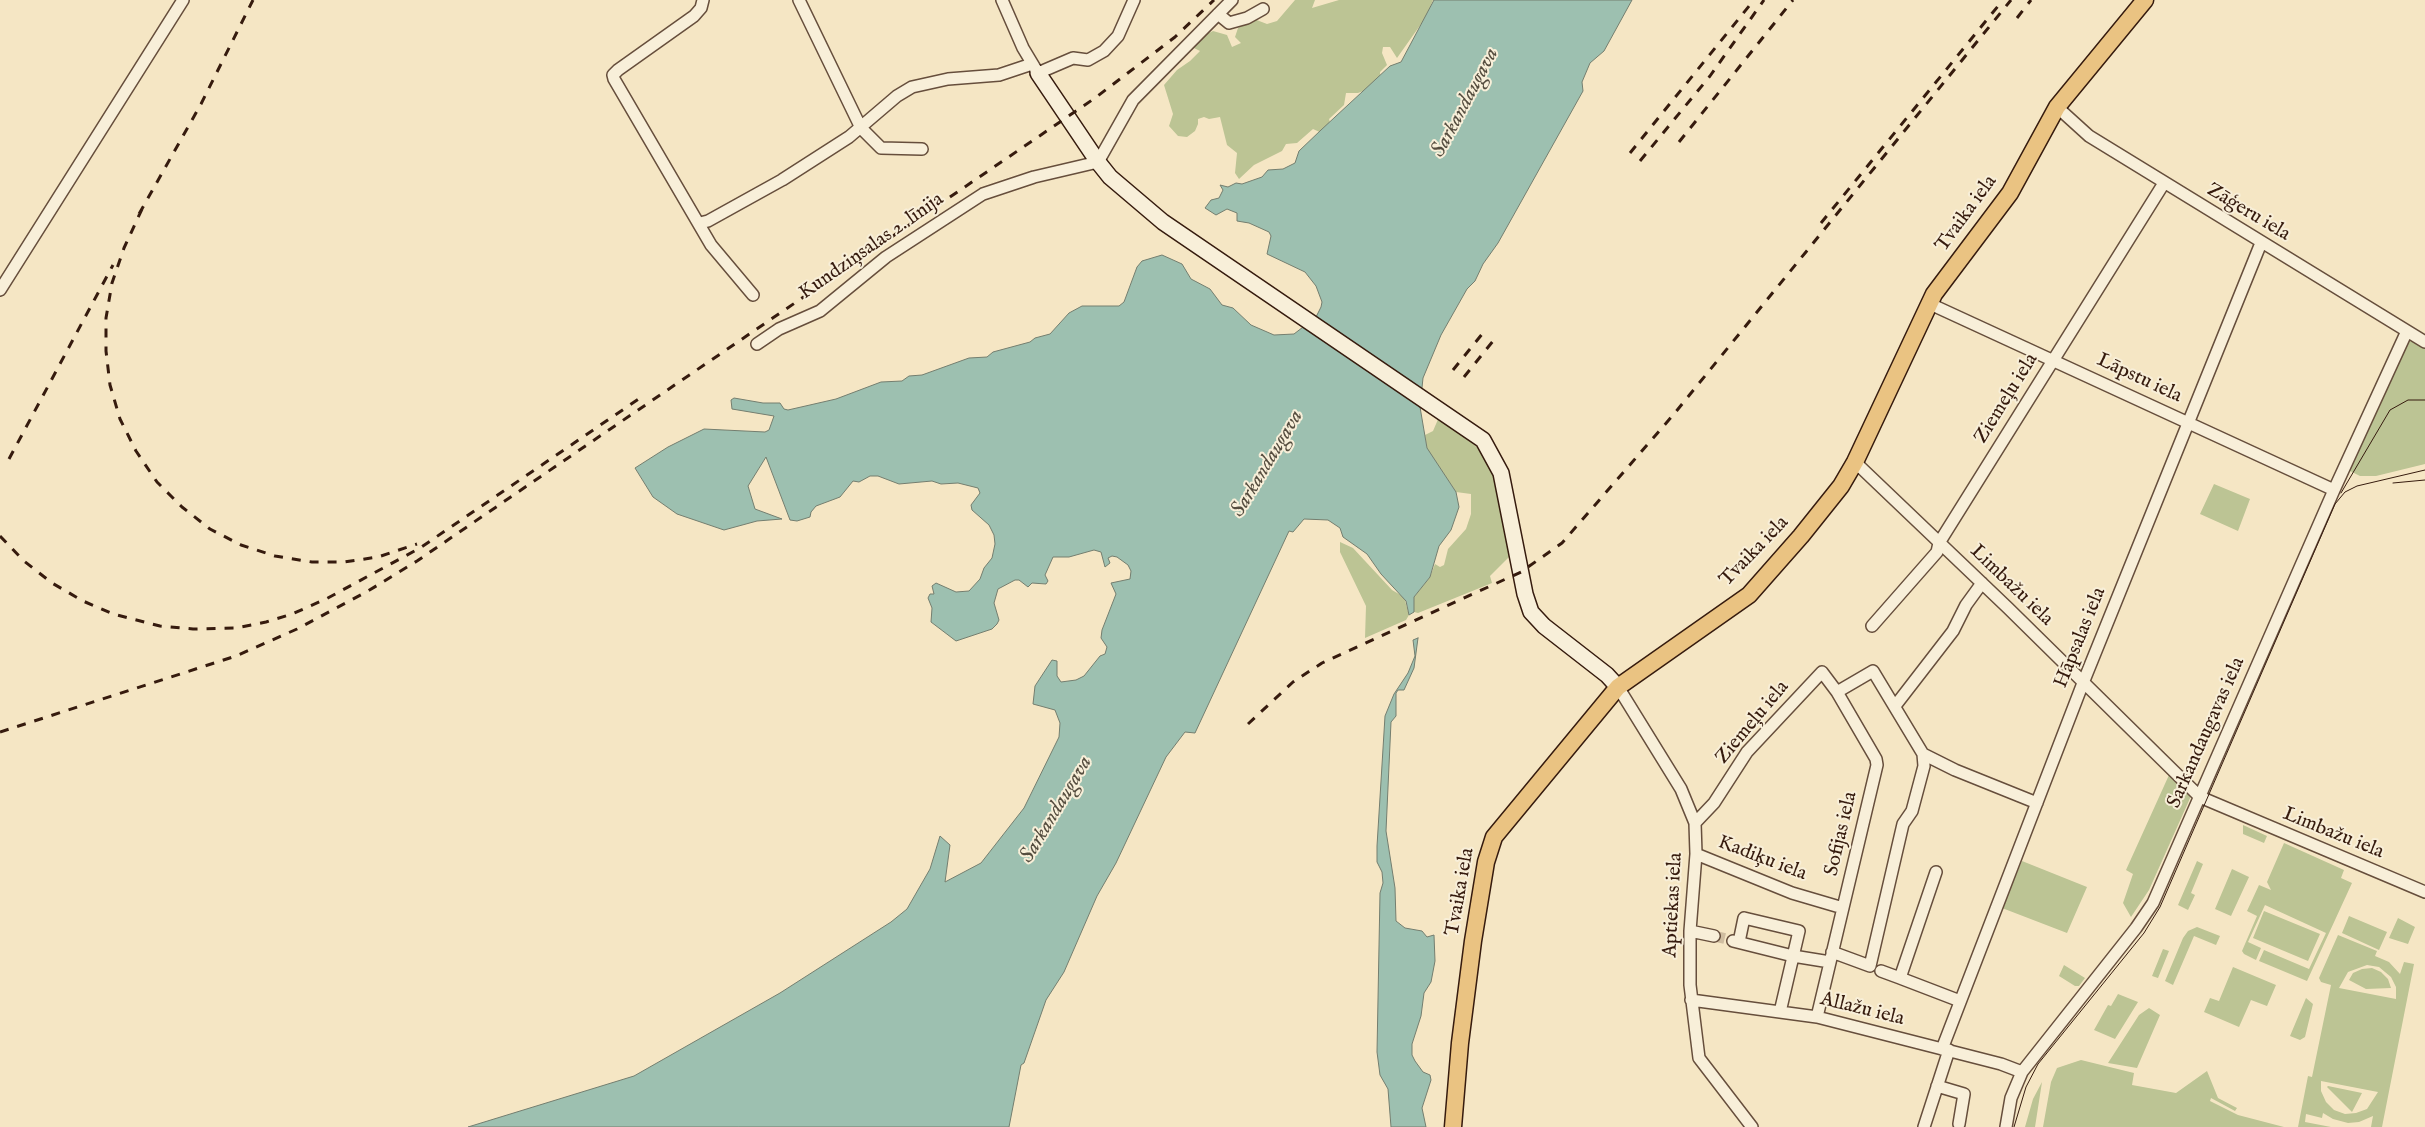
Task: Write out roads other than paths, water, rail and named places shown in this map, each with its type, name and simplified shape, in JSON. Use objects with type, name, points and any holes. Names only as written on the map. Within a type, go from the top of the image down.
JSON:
[{"type":"main road","name":"Tvaika iela","points":[[1453,1127],[1460,1043],[1473,941],[1486,862],[1494,837],[1618,687],[1749,595],[1841,486],[1855,462],[1928,303],[2010,193],[2058,107],[2144,0]]},
{"type":"street","points":[[0,290],[183,0]]},
{"type":"street","points":[[704,0],[702,8],[694,16],[613,75],[711,244],[753,295]]},
{"type":"street","points":[[799,0],[860,128],[881,148],[922,149]]},
{"type":"street","points":[[1002,0],[1023,48],[1035,69],[1110,177],[1163,222],[1444,411],[1483,440],[1495,458],[1504,484],[1525,594],[1531,612],[1544,626],[1607,674],[1618,687]]},
{"type":"street","points":[[700,223],[708,221],[782,180],[860,128],[897,96],[912,87],[948,79],[1035,69],[1073,58],[1088,60],[1104,50],[1118,36],[1134,0]]},
{"type":"street","points":[[1098,162],[1133,100],[1232,0]]},
{"type":"street","points":[[1218,14],[1229,23],[1246,18],[1263,9]]},
{"type":"street","name":"Zāģeru iela","points":[[2058,107],[2089,136],[2425,342]]},
{"type":"street","name":"Kundziņsalas 2. līnija","points":[[757,344],[779,329],[820,311],[886,257],[983,194],[1034,177],[1098,162]]},
{"type":"street","name":"Ziemeļu iela","points":[[1872,626],[1937,552],[1939,543],[2164,183]]},
{"type":"street","name":"Hāpsalas iela","points":[[1924,1127],[1960,1001],[2083,683],[2261,243]]},
{"type":"street","name":"Lāpstu iela","points":[[1928,303],[2334,490]]},
{"type":"street","name":"Sarkandaugavas iela","points":[[2006,1127],[2011,1098],[2022,1072],[2146,915],[2200,797],[2334,490],[2407,331]]},
{"type":"street","name":"Limbažu iela","points":[[1855,462],[2200,797],[2425,892]]},
{"type":"street","points":[[1895,706],[1954,631],[1966,604],[1982,584]]},
{"type":"street","points":[[1780,1012],[1793,956],[1799,931],[1744,918],[1735,941],[1793,956],[1831,957],[1870,966],[1903,824],[1912,811],[1924,766],[1923,754],[1873,671],[1837,692]]},
{"type":"street","name":"Ziemeļu iela","points":[[1695,823],[1714,803],[1747,752],[1822,672]]},
{"type":"street","name":"Sofijas iela","points":[[1816,1017],[1844,908],[1877,765],[1876,759],[1837,692],[1822,672]]},
{"type":"street","name":"Aptiekas iela","points":[[1618,687],[1681,789],[1695,823],[1696,854],[1690,931],[1691,1000],[1699,1058],[1752,1127]]},
{"type":"street","points":[[1923,754],[1955,770],[2037,802]]},
{"type":"street","name":"Kadiķu iela","points":[[1696,854],[1792,893],[1844,908]]},
{"type":"street","points":[[1900,978],[1936,872]]},
{"type":"street","points":[[1690,931],[1714,936]]},
{"type":"street","points":[[1881,971],[1960,1001]]},
{"type":"street","name":"Allažu iela","points":[[1691,1000],[1816,1017],[2005,1065],[2022,1072]]},
{"type":"street","points":[[1937,1086],[1964,1094],[1959,1124]]},
{"type":"water","name":"Sarkandaugava","points":[[1434,0],[1632,0],[1604,51],[1590,63],[1582,82],[1583,91],[1498,243],[1483,264],[1475,281],[1467,289],[1441,335],[1423,378],[1420,407],[1427,448],[1456,492],[1459,507],[1451,530],[1439,546],[1430,577],[1414,597],[1414,612],[1409,615],[1406,601],[1381,574],[1367,554],[1343,537],[1340,528],[1328,520],[1304,519],[1293,532],[1289,531],[1195,733],[1185,732],[1166,757],[1116,863],[1097,896],[1064,972],[1046,1000],[1024,1063],[1021,1065],[1009,1127],[468,1127],[634,1076],[780,993],[891,922],[907,909],[930,869],[940,836],[950,845],[945,882],[981,863],[1024,808],[1059,737],[1060,723],[1055,710],[1033,704],[1035,686],[1052,660],[1057,661],[1057,676],[1061,682],[1076,680],[1084,676],[1100,656],[1105,654],[1107,647],[1101,638],[1102,630],[1116,594],[1111,583],[1130,579],[1131,571],[1128,565],[1117,557],[1112,556],[1108,558],[1110,563],[1105,567],[1101,552],[1094,550],[1069,557],[1053,557],[1045,575],[1048,581],[1046,584],[1032,583],[1028,587],[1019,580],[1015,580],[998,589],[994,603],[999,620],[997,624],[992,629],[956,641],[931,622],[932,608],[928,598],[930,594],[934,594],[932,586],[936,583],[956,592],[969,591],[980,579],[984,568],[992,558],[995,544],[994,535],[989,525],[972,510],[971,505],[980,493],[978,488],[958,483],[941,484],[932,481],[899,484],[878,476],[870,476],[859,482],[853,481],[840,497],[816,506],[811,512],[810,517],[797,521],[790,520],[766,457],[748,486],[755,509],[782,519],[757,521],[724,530],[677,514],[653,497],[635,468],[668,447],[704,429],[765,432],[769,430],[774,416],[732,409],[731,400],[734,398],[763,403],[780,403],[784,409],[788,410],[836,399],[881,382],[902,381],[909,376],[922,375],[969,358],[987,357],[993,352],[1030,342],[1035,338],[1050,334],[1069,313],[1082,306],[1119,306],[1124,302],[1137,267],[1142,261],[1162,255],[1182,264],[1191,279],[1210,289],[1222,305],[1233,308],[1251,325],[1274,335],[1294,334],[1316,317],[1321,307],[1322,302],[1316,286],[1305,272],[1267,254],[1271,236],[1269,232],[1249,223],[1237,221],[1237,213],[1227,209],[1216,215],[1205,208],[1211,200],[1219,198],[1223,190],[1220,185],[1228,187],[1236,183],[1242,184],[1262,177],[1268,170],[1283,169],[1295,163],[1299,151],[1321,130],[1390,66],[1401,62]]},
{"type":"water","points":[[1418,638],[1414,668],[1404,690],[1398,690],[1396,693],[1396,716],[1391,722],[1386,831],[1395,888],[1396,921],[1405,928],[1422,931],[1427,937],[1434,935],[1435,961],[1431,982],[1424,993],[1421,1016],[1412,1044],[1412,1055],[1415,1061],[1423,1072],[1430,1075],[1431,1080],[1422,1108],[1426,1127],[1391,1127],[1388,1089],[1380,1075],[1377,1052],[1380,893],[1383,883],[1382,872],[1377,862],[1377,846],[1385,716],[1394,694],[1408,673],[1415,656],[1413,640]]},
{"type":"tunnel","points":[[1714,936],[1731,940]]},
{"type":"tram line","points":[[2341,493],[2390,410],[2408,400],[2425,400]]},
{"type":"tram line","points":[[2014,1127],[2026,1087],[2038,1064],[2144,933],[2160,907],[2335,504],[2345,492],[2357,486],[2425,470]]},
{"type":"tram line","points":[[2393,483],[2425,480]]},
{"type":"railway","points":[[139,214],[201,104],[253,0]]},
{"type":"railway","points":[[0,732],[236,656],[297,629],[368,591],[417,561],[1095,98],[1175,37],[1214,0]]},
{"type":"railway","points":[[1630,153],[1754,0]]},
{"type":"railway","points":[[1640,161],[1710,76],[1764,0]]},
{"type":"railway","points":[[1679,142],[1793,0]]},
{"type":"railway","points":[[1821,223],[2003,0]]},
{"type":"railway","points":[[1248,724],[1293,682],[1322,663],[1521,572],[1562,543],[1674,414],[2011,0]]},
{"type":"railway","points":[[2017,18],[2031,0]]},
{"type":"railway","points":[[142,209],[124,248],[112,283],[106,318],[106,351],[110,385],[120,419],[136,451],[157,482],[182,507],[210,529],[241,545],[275,556],[312,562],[344,562],[378,557],[417,544]]},
{"type":"railway","points":[[9,459],[113,265]]},
{"type":"railway","points":[[1453,370],[1483,333]]},
{"type":"railway","points":[[1464,377],[1493,341]]},
{"type":"railway","points":[[0,536],[24,561],[52,583],[83,601],[113,614],[160,626],[193,629],[236,628],[266,622],[292,614],[326,599],[420,548],[643,396]]}]
